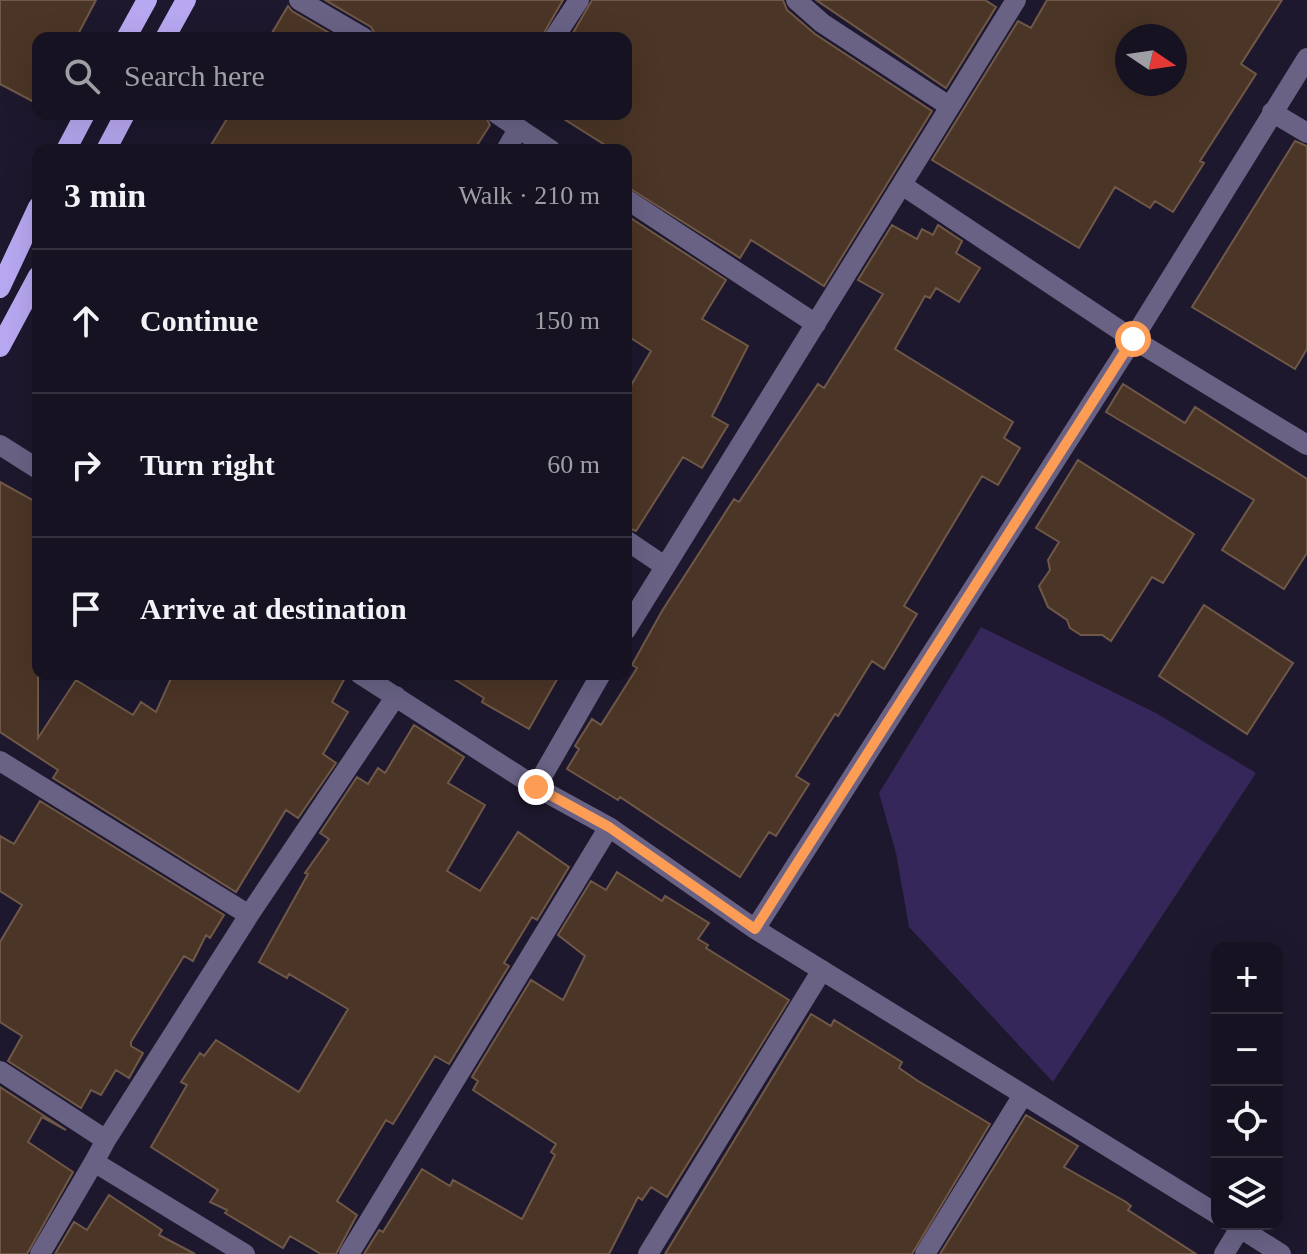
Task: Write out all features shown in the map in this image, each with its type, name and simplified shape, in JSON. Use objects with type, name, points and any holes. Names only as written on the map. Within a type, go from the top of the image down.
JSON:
[{"type":"main road","points":[[129,32],[147,0]]},
{"type":"main road","points":[[168,32],[186,0]]},
{"type":"main road","points":[[69,144],[82,120]]},
{"type":"main road","points":[[109,144],[122,120]]},
{"type":"main road","points":[[0,288],[32,220]]},
{"type":"main road","points":[[0,347],[32,287]]},
{"type":"street","points":[[299,0],[354,32]]},
{"type":"street","points":[[558,32],[579,0]]},
{"type":"street","points":[[796,0],[822,23],[949,106]]},
{"type":"street","points":[[632,619],[1016,0]]},
{"type":"street","points":[[755,929],[1133,339],[1307,58]]},
{"type":"street","points":[[1272,112],[1307,133]]},
{"type":"street","points":[[506,120],[506,144]]},
{"type":"street","points":[[507,120],[542,144]]},
{"type":"street","points":[[902,185],[1133,339],[1307,445]]},
{"type":"street","points":[[632,203],[816,324]]},
{"type":"street","points":[[0,445],[32,465]]},
{"type":"street","points":[[632,544],[663,565]]},
{"type":"street","points":[[370,680],[536,787],[609,827],[755,929],[1211,1210]]},
{"type":"street","points":[[536,787],[598,680]]},
{"type":"street","points":[[40,1254],[106,1140],[249,915],[396,696]]},
{"type":"street","points":[[0,761],[249,915]]},
{"type":"street","points":[[349,1254],[609,827]]},
{"type":"street","points":[[648,1254],[822,970]]},
{"type":"street","points":[[0,1071],[106,1140]]},
{"type":"street","points":[[925,1254],[1023,1095]]},
{"type":"street","points":[[94,1162],[245,1254]]},
{"type":"street","points":[[1224,1254],[1235,1230]]},
{"type":"street","points":[[1243,1230],[1281,1254]]},
{"type":"shaded area","points":[[981,627],[1156,713],[1256,773],[1053,1082],[909,927],[896,853],[879,793]]},
{"type":"building","points":[[0,0],[96,0],[79,32],[32,32],[32,101],[0,84]]},
{"type":"building","points":[[325,0],[563,0],[544,32],[374,32],[371,27]]},
{"type":"building","points":[[592,0],[783,0],[787,10],[815,34],[932,111],[824,286],[751,240],[740,258],[632,190],[632,144],[604,144],[566,120],[632,120],[632,32],[573,32]]},
{"type":"building","points":[[816,0],[985,0],[996,7],[946,88]]},
{"type":"building","points":[[1047,0],[1282,0],[1241,64],[1256,74],[1200,161],[1204,163],[1173,212],[1155,201],[1150,208],[1115,187],[1079,248],[932,160],[1018,21],[1031,28]]},
{"type":"building","points":[[288,6],[328,32],[273,32]]},
{"type":"building","points":[[226,120],[487,120],[490,125],[478,144],[212,144]]},
{"type":"building","points":[[1295,141],[1307,146],[1307,349],[1295,369],[1192,307]]},
{"type":"building","points":[[632,219],[726,280],[702,319],[748,346],[712,416],[728,425],[702,468],[683,457],[636,531],[632,529],[632,384],[651,351],[632,339]]},
{"type":"building","points":[[892,225],[917,239],[922,229],[933,235],[938,225],[962,241],[956,253],[980,268],[959,302],[936,288],[930,298],[925,296],[895,349],[1013,422],[1004,438],[1020,448],[998,485],[982,476],[904,606],[917,614],[884,669],[872,661],[838,716],[835,714],[796,776],[809,784],[776,836],[769,832],[740,877],[620,797],[618,800],[567,769],[579,749],[575,746],[592,719],[601,725],[632,680],[637,668],[632,665],[662,611],[734,499],[739,502],[818,384],[824,388],[883,294],[858,280]]},
{"type":"building","points":[[1123,384],[1185,423],[1195,407],[1307,479],[1307,553],[1284,589],[1222,550],[1254,500],[1106,412]]},
{"type":"building","points":[[1078,460],[1194,534],[1163,583],[1152,577],[1111,641],[1102,635],[1081,635],[1070,628],[1067,620],[1048,607],[1039,586],[1050,570],[1048,560],[1059,542],[1036,528]]},
{"type":"building","points":[[0,482],[32,500],[32,680],[38,680],[38,738],[76,680],[133,715],[141,702],[156,712],[170,680],[344,680],[332,702],[348,712],[323,754],[336,763],[298,818],[286,810],[236,892],[53,778],[58,770],[0,732]]},
{"type":"building","points":[[1204,605],[1293,663],[1247,734],[1159,676]]},
{"type":"building","points":[[456,680],[557,680],[529,729],[482,702],[484,698]]},
{"type":"building","points":[[414,725],[464,757],[448,783],[485,805],[447,871],[480,891],[518,832],[569,867],[537,920],[532,917],[504,963],[509,966],[449,1064],[435,1056],[393,1124],[386,1120],[337,1201],[357,1215],[336,1254],[321,1254],[290,1236],[283,1248],[210,1202],[218,1190],[151,1147],[187,1085],[181,1082],[200,1053],[204,1056],[216,1040],[299,1092],[348,1009],[289,974],[287,978],[259,962],[308,874],[305,873],[329,839],[320,833],[357,777],[368,784],[378,768],[385,773]]},
{"type":"building","points":[[40,801],[224,915],[210,938],[206,935],[193,961],[184,956],[131,1042],[131,1046],[143,1053],[129,1078],[116,1070],[101,1095],[91,1090],[81,1108],[8,1061],[22,1036],[0,1022],[0,942],[22,905],[0,891],[0,836],[14,844]]},
{"type":"building","points":[[617,872],[662,901],[665,896],[709,923],[698,939],[708,945],[706,948],[789,1000],[667,1197],[651,1187],[642,1200],[638,1197],[609,1254],[364,1254],[379,1230],[383,1232],[422,1169],[450,1186],[453,1180],[522,1219],[555,1155],[551,1152],[556,1144],[473,1090],[478,1081],[472,1077],[531,980],[563,1000],[585,956],[558,935],[591,881],[606,890]]},
{"type":"building","points":[[811,1014],[831,1026],[834,1020],[902,1062],[899,1068],[918,1081],[990,1124],[912,1254],[665,1254]]},
{"type":"building","points":[[0,1087],[66,1130],[42,1117],[28,1142],[73,1172],[27,1254],[0,1254]]},
{"type":"building","points":[[1026,1115],[1078,1146],[1064,1167],[1126,1202],[1131,1206],[1128,1210],[1196,1254],[940,1254]]},
{"type":"building","points":[[109,1195],[162,1230],[159,1235],[195,1254],[55,1254],[74,1222],[87,1230]]},
{"type":"route","points":[[536,787],[609,827],[755,929],[1133,339]]}]
